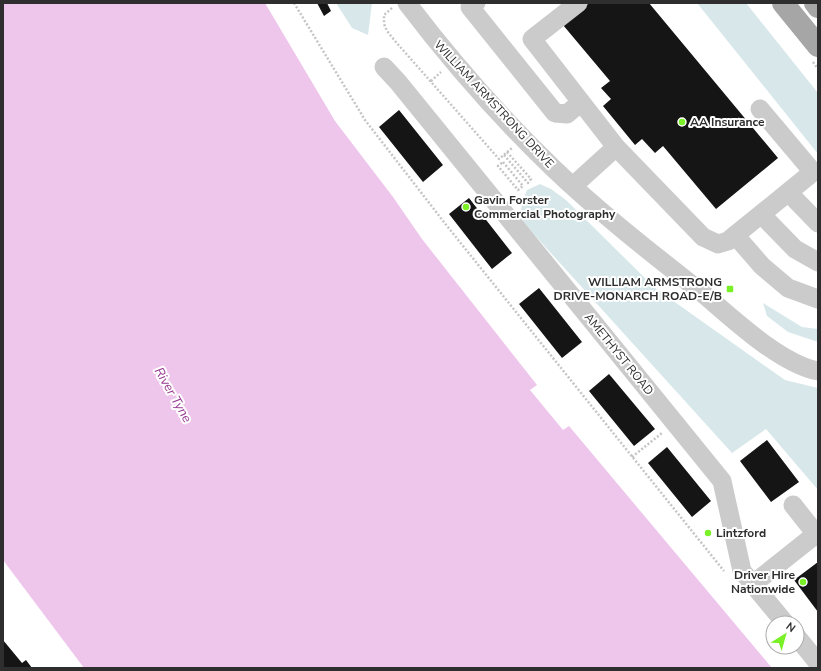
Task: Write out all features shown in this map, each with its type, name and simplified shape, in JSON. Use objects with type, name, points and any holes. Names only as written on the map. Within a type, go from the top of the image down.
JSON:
[{"type":"main road","points":[[783,3],[818,46]]},
{"type":"main road","points":[[815,3],[818,7]]},
{"type":"street","name":"WILLIAM ARMSTRONG DRIVE","points":[[407,3],[439,44],[496,110],[554,169],[614,222],[751,333],[783,356],[812,370],[818,371]]},
{"type":"street","points":[[476,3],[470,8],[555,113],[567,114],[581,102]]},
{"type":"street","points":[[578,3],[532,39],[616,147],[703,237],[718,244],[728,241],[788,192],[815,175],[760,109]]},
{"type":"street","name":"AMETHYST ROAD","points":[[384,67],[398,82],[722,481],[742,571],[778,615]]},
{"type":"street","points":[[573,186],[616,147]]},
{"type":"street","points":[[788,192],[818,223]]},
{"type":"street","points":[[761,214],[795,250],[818,262]]},
{"type":"street","points":[[735,235],[762,266],[788,288],[818,299]]},
{"type":"street","points":[[752,584],[817,535],[792,505]]},
{"type":"street","points":[[805,647],[818,663]]},
{"type":"path","points":[[294,3],[365,120],[447,226],[729,576]]},
{"type":"path","points":[[384,15],[384,24],[387,31],[499,160],[504,155],[528,183],[531,179],[507,152]]},
{"type":"path","points":[[431,81],[438,75]]},
{"type":"path","points":[[503,162],[513,174],[523,186],[518,190],[498,166],[503,162]]},
{"type":"path","points":[[513,174],[517,170]]},
{"type":"path","points":[[504,180],[508,177]]},
{"type":"path","points":[[632,457],[675,422]]},
{"type":"shaded area","points":[[336,3],[372,3],[368,35],[352,28]]},
{"type":"shaded area","points":[[697,3],[746,3],[818,93],[818,154]]},
{"type":"shaded area","points":[[540,184],[551,189],[566,200],[655,288],[785,380],[818,388],[818,490],[766,429],[732,453],[520,219],[522,204],[527,190]]},
{"type":"shaded area","points":[[763,303],[802,327],[818,329],[818,342],[788,332],[767,316]]},
{"type":"water","name":"River Tyne","points":[[3,3],[265,3],[335,121],[393,197],[422,239],[537,385],[530,390],[563,430],[569,426],[772,668],[84,668],[3,560]]},
{"type":"building","points":[[317,3],[327,3],[331,11],[324,16]]},
{"type":"building","name":"AA Insurance","points":[[589,3],[649,3],[778,158],[716,209],[663,146],[655,153],[642,139],[635,145],[603,106],[611,99],[601,88],[610,81],[563,25]]},
{"type":"building","points":[[399,110],[443,165],[423,182],[379,127]]},
{"type":"building","points":[[469,198],[512,253],[492,269],[449,214]]},
{"type":"building","points":[[539,288],[582,342],[562,358],[519,304]]},
{"type":"building","points":[[609,374],[655,429],[634,446],[589,391]]},
{"type":"building","points":[[767,440],[799,482],[771,502],[740,461]]},
{"type":"building","points":[[667,447],[711,501],[692,517],[648,463]]},
{"type":"building","points":[[818,562],[818,612],[794,580]]},
{"type":"building","points":[[3,640],[22,663],[26,660],[32,668],[3,668]]},
{"type":"place","name":"AA Insurance","points":[[682,122]]},
{"type":"place","name":"Gavin Forster Commercial Photography","points":[[466,207]]},
{"type":"place","name":"WILLIAM ARMSTRONG DRIVE-MONARCH ROAD-E/B","points":[[730,289]]},
{"type":"place","name":"Lintzford","points":[[708,533]]},
{"type":"place","name":"Driver Hire Nationwide","points":[[803,582]]}]
